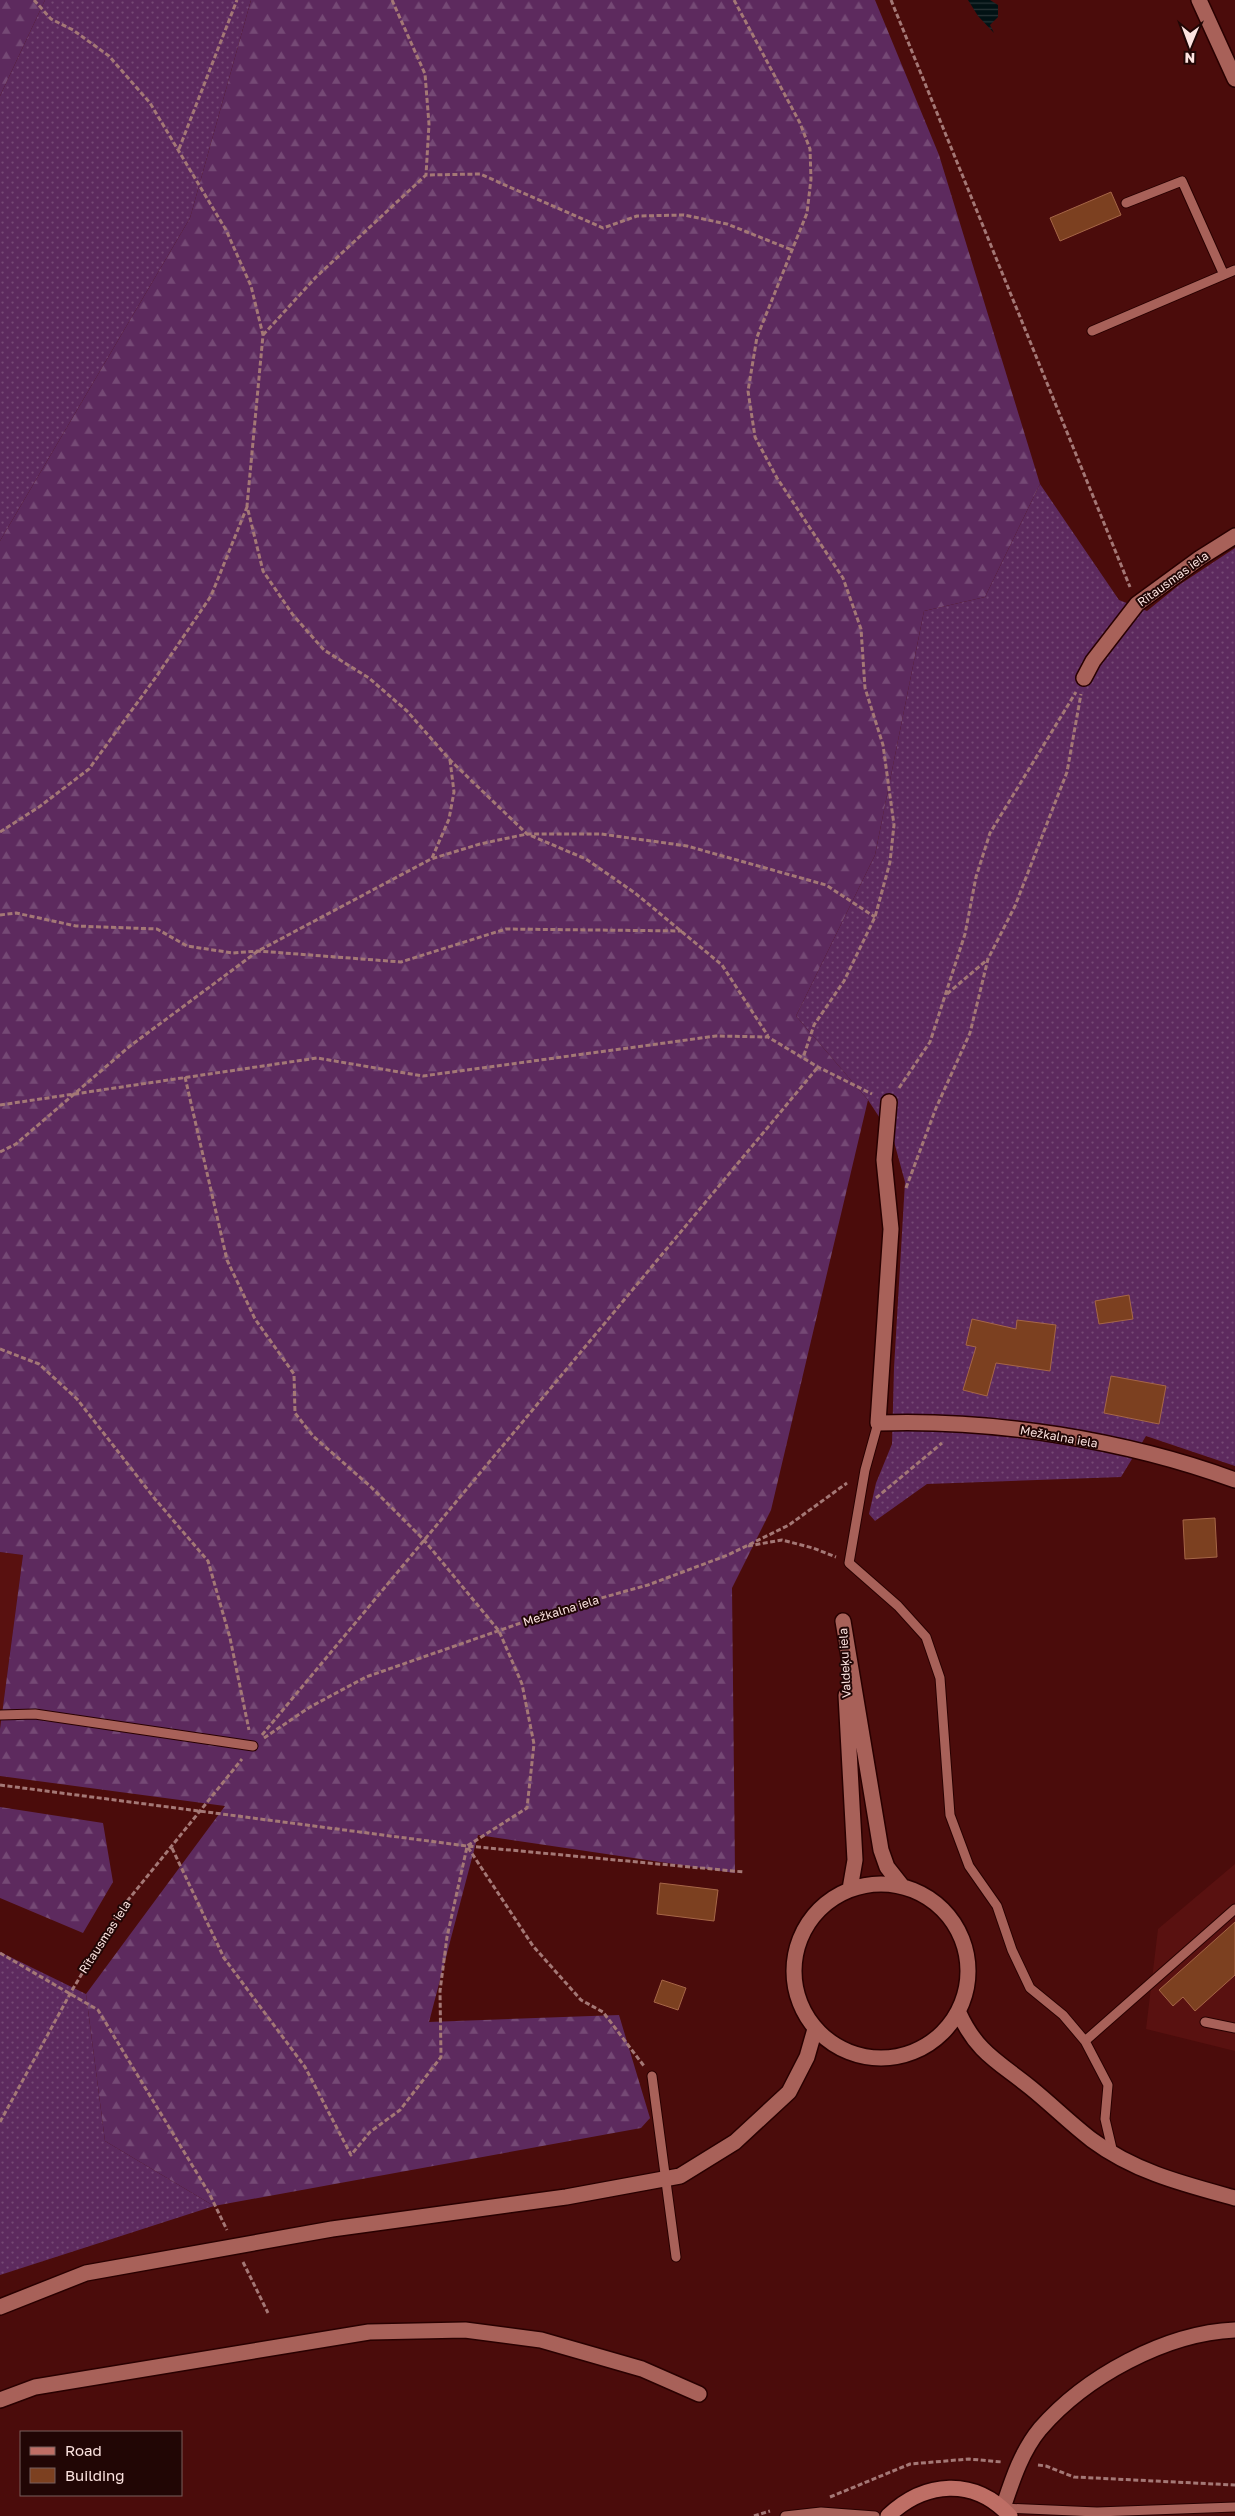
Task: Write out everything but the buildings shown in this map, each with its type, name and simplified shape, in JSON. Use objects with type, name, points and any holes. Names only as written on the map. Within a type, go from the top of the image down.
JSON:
[{"type":"street","points":[[1199,0],[1235,79]]},
{"type":"street","name":"Rītausmas iela","points":[[1084,678],[1093,661],[1137,604],[1200,558],[1235,536]]},
{"type":"street","points":[[878,1423],[891,1229],[884,1160],[889,1102]]},
{"type":"street","name":"Mežkalna iela","points":[[878,1423],[925,1421],[1018,1429],[1151,1453],[1235,1480]]},
{"type":"street","name":"Valdeķu iela","points":[[850,1889],[855,1860],[842,1621],[881,1850],[887,1867],[902,1886]]},
{"type":"street","points":[[876,1884],[902,1886],[924,1894],[942,1908],[956,1926],[963,1940],[969,1969],[967,1992],[958,2013],[945,2032],[927,2046],[906,2056],[889,2059],[871,2059],[850,2054],[831,2044],[815,2029],[801,2009],[796,1993],[794,1962],[800,1938],[812,1918],[829,1901],[850,1889],[876,1884]]},
{"type":"street","points":[[958,2013],[967,2032],[980,2049],[1032,2088],[1092,2140],[1128,2163],[1162,2177],[1235,2198]]},
{"type":"street","points":[[0,2307],[86,2273],[332,2229],[566,2197],[680,2176],[735,2142],[788,2092],[807,2058],[815,2029]]},
{"type":"street","points":[[0,2400],[35,2387],[369,2332],[466,2330],[541,2340],[642,2369],[699,2394]]},
{"type":"street","points":[[888,2516],[902,2503],[920,2493],[938,2488],[958,2488],[982,2494],[1007,2512],[1014,2475],[1040,2430],[1080,2391],[1119,2367],[1165,2344],[1220,2330],[1235,2330]]},
{"type":"lane","points":[[1126,203],[1182,180],[1224,275]]},
{"type":"lane","points":[[1092,331],[1235,270]]},
{"type":"lane","points":[[878,1423],[865,1470],[848,1562],[898,1606],[926,1637],[940,1678],[950,1815],[970,1866],[997,1906],[1012,1950],[1030,1988],[1063,2015],[1086,2042],[1108,2085],[1105,2119],[1113,2153]]},
{"type":"lane","points":[[0,1715],[35,1714],[253,1746]]},
{"type":"lane","points":[[1086,2042],[1235,1909]]},
{"type":"lane","points":[[1205,2022],[1235,2028]]},
{"type":"lane","points":[[652,2076],[676,2257]]},
{"type":"lane","points":[[1007,2512],[1097,2512],[1235,2507]]},
{"type":"lane","points":[[785,2516],[821,2512],[875,2516]]},
{"type":"path","points":[[0,832],[39,807],[90,769],[156,677],[210,596],[248,506],[263,335],[251,286],[226,230],[150,102],[109,56],[73,30],[51,19],[34,0]]},
{"type":"path","points":[[179,150],[237,0]]},
{"type":"path","points":[[392,0],[425,74],[429,124],[426,175]]},
{"type":"path","points":[[734,0],[800,123],[810,149],[811,179],[807,213],[757,337],[748,391],[755,437],[777,478],[843,578],[861,628],[865,688],[883,745],[894,825],[890,862],[875,917],[844,981],[814,1025],[803,1058]]},
{"type":"path","points":[[890,0],[1137,604]]},
{"type":"path","points":[[263,335],[316,276],[426,175],[480,174],[517,189],[581,220],[603,228],[637,216],[684,215],[727,224],[792,250]]},
{"type":"path","points":[[248,506],[263,571],[293,615],[324,650],[369,678],[406,711],[450,760],[527,834],[586,860],[635,892],[722,964],[768,1037],[818,1067],[889,1102],[930,1042],[965,934],[976,876],[990,833],[1084,678]]},
{"type":"path","points":[[904,1193],[936,1108],[970,1033],[988,959],[1015,906],[1067,772],[1084,678]]},
{"type":"path","points":[[431,859],[449,820],[454,792],[450,760]]},
{"type":"path","points":[[0,1152],[16,1144],[78,1093],[130,1046],[258,951],[431,859],[480,844],[527,834],[601,834],[687,846],[826,885],[875,917]]},
{"type":"path","points":[[0,915],[16,913],[76,926],[158,929],[187,946],[233,953],[258,951],[400,962],[506,929],[684,931]]},
{"type":"path","points":[[946,994],[988,959]]},
{"type":"path","points":[[0,1105],[317,1058],[423,1076],[716,1036],[768,1037]]},
{"type":"path","name":"Rītausmas iela","points":[[0,2122],[70,1992],[120,1910],[172,1848],[199,1810],[818,1067]]},
{"type":"path","points":[[172,1848],[224,1958],[305,2067],[351,2155],[370,2132],[400,2110],[441,2057],[440,1991],[447,1937],[467,1846],[527,1808],[534,1744],[522,1684],[499,1631],[424,1540],[371,1487],[313,1436],[295,1413],[294,1374],[255,1319],[227,1260],[185,1077]]},
{"type":"path","points":[[0,1349],[40,1364],[78,1399],[155,1499],[208,1561],[230,1638],[253,1746]]},
{"type":"path","points":[[857,1514],[964,1425]]},
{"type":"path","name":"Mežkalna iela","points":[[253,1746],[310,1707],[366,1677],[499,1631],[648,1585],[743,1548],[789,1525],[865,1470]]},
{"type":"path","points":[[743,1548],[782,1540],[813,1548],[848,1562]]},
{"type":"path","points":[[0,1785],[467,1846],[744,1872]]},
{"type":"path","points":[[467,1846],[533,1946],[581,2000],[603,2012],[652,2076]]},
{"type":"path","points":[[0,1953],[98,2010],[209,2192],[230,2236]]},
{"type":"path","points":[[239,2253],[268,2313]]},
{"type":"shaded area","points":[[968,0],[990,0],[998,5],[998,17],[990,25],[994,33],[978,16]]},
{"type":"shaded area","points":[[0,1552],[23,1555],[0,1729]]},
{"type":"shaded area","points":[[1235,1864],[1235,2051],[1146,2029],[1158,1929]]},
{"type":"green space","points":[[0,0],[45,0],[0,96]]},
{"type":"green space","points":[[45,0],[251,0],[190,218],[0,541],[0,96]]},
{"type":"green space","points":[[251,0],[875,0],[939,155],[1040,484],[985,597],[924,611],[875,855],[796,1016],[868,1100],[771,1510],[732,1588],[735,1873],[478,1835],[429,2022],[619,2015],[650,2118],[641,2128],[214,2206],[105,2141],[86,1994],[225,1806],[0,1776],[0,1729],[23,1555],[0,1552],[0,541],[190,218]]},
{"type":"green space","points":[[1040,484],[1119,600],[1147,611],[1179,585],[1235,548],[1235,1466],[1146,1436],[1121,1477],[927,1484],[875,1521],[869,1514],[876,1483],[892,1444],[894,1368],[905,1182],[893,1138],[868,1100],[796,1016],[875,855],[924,611],[985,597]]},
{"type":"green space","points":[[0,1807],[103,1823],[113,1882],[83,1933],[0,1898]]},
{"type":"green space","points":[[0,1952],[86,1994],[105,2141],[214,2206],[0,2275]]}]
